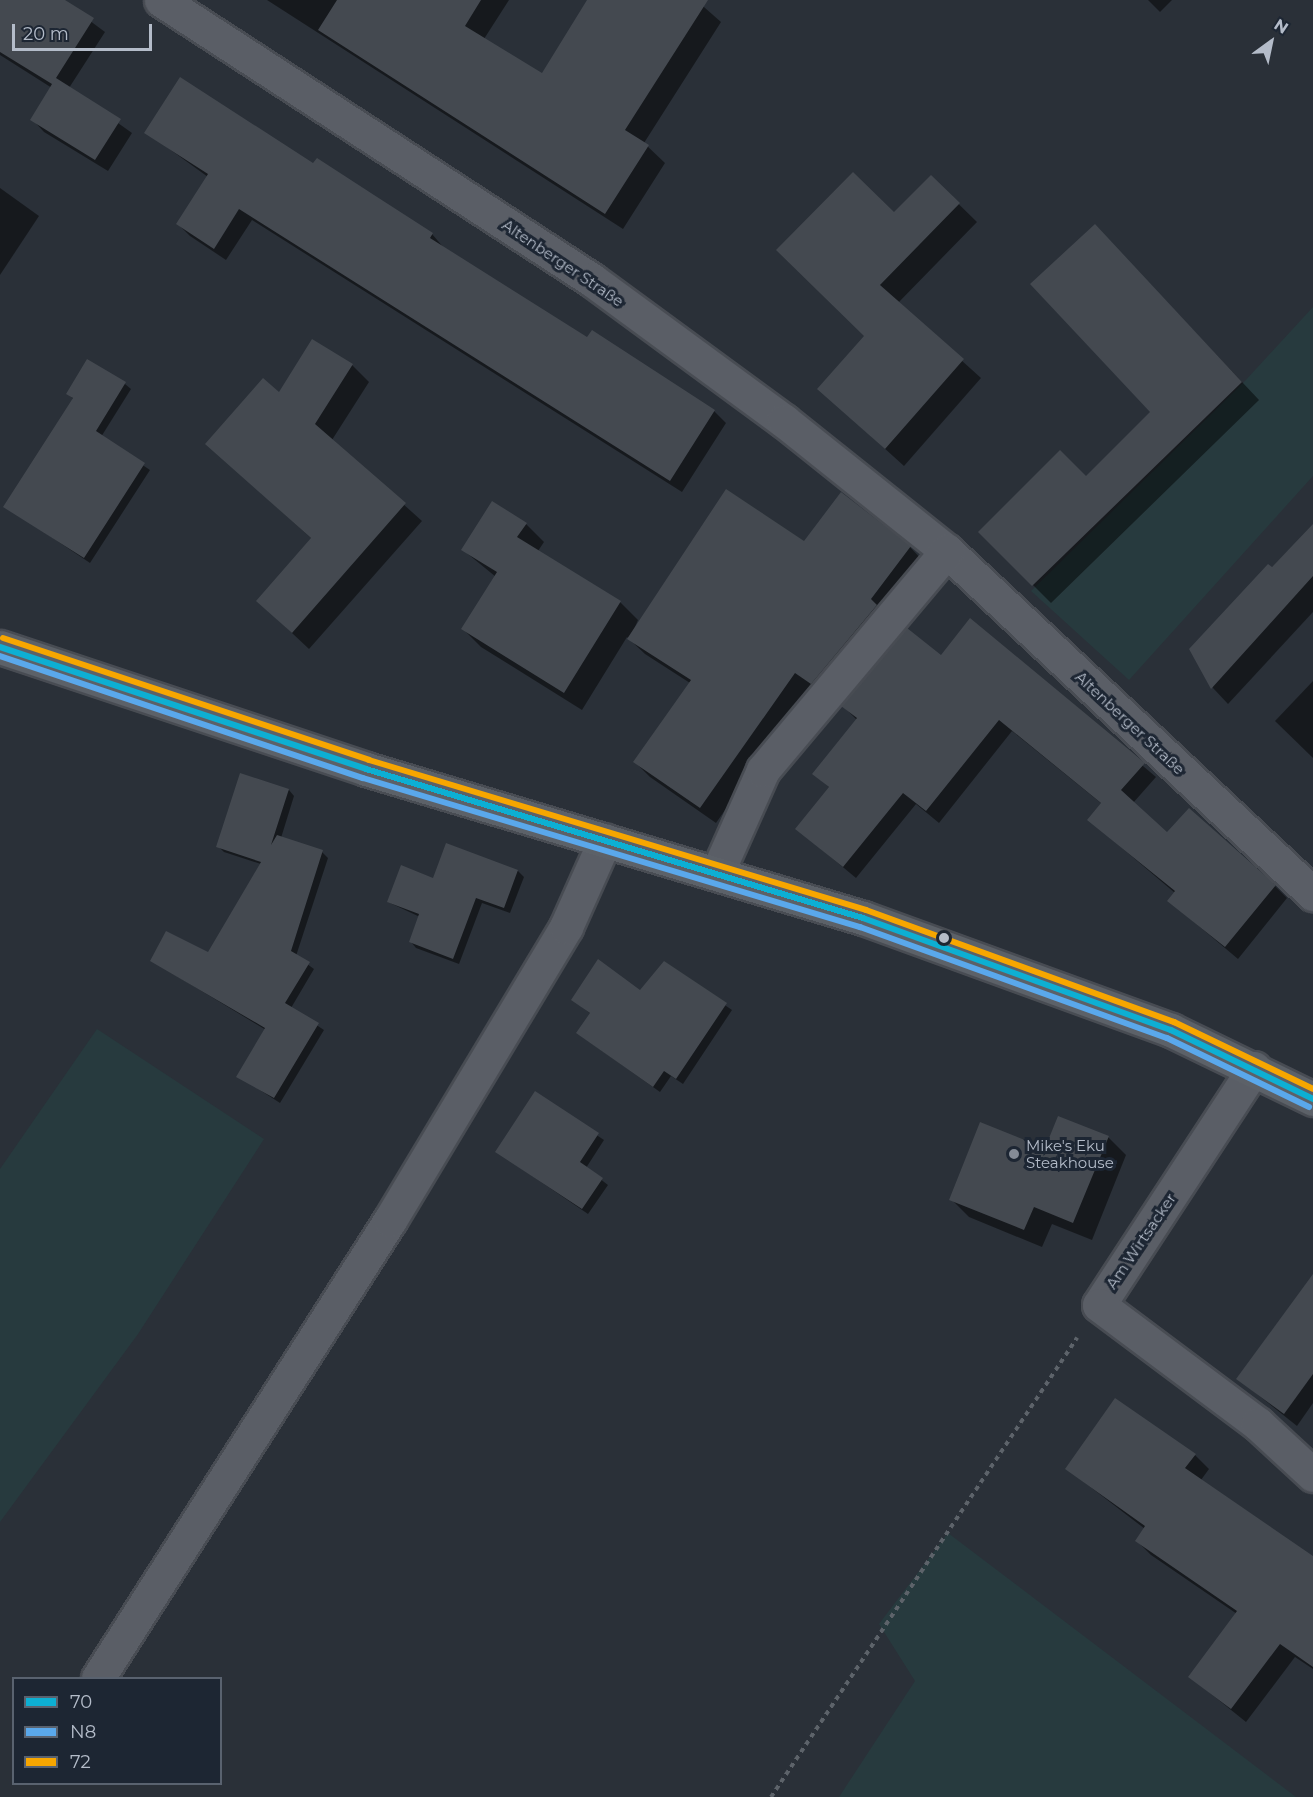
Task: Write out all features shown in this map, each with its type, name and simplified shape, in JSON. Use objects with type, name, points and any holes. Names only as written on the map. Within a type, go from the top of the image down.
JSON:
[{"type":"main road","points":[[0,647],[325,756],[717,873],[1042,981],[1171,1030],[1254,1068],[1313,1099]]},
{"type":"street","name":"Altenberger Straße","points":[[161,0],[592,280],[784,421],[947,551],[1313,894]]},
{"type":"street","points":[[717,873],[764,770],[947,551]]},
{"type":"street","points":[[99,1677],[390,1220],[566,927],[604,840]]},
{"type":"street","name":"Am Wirtsacker","points":[[1254,1068],[1099,1305],[1258,1425],[1313,1475]]},
{"type":"path","points":[[771,1797],[1099,1305]]},
{"type":"green space","points":[[1313,307],[1313,476],[1129,680],[1031,591],[1244,382]]},
{"type":"green space","points":[[97,1029],[264,1139],[138,1334],[0,1522],[0,1169]]},
{"type":"green space","points":[[948,1533],[1296,1797],[839,1797],[915,1681],[879,1624]]},
{"type":"building","points":[[0,0],[65,0],[94,18],[56,78],[121,119],[95,160],[30,120],[52,84],[0,52]]},
{"type":"building","points":[[337,0],[481,0],[465,26],[542,73],[587,0],[708,0],[625,130],[649,145],[605,214],[318,30]]},
{"type":"building","points":[[180,77],[313,163],[317,158],[433,233],[430,238],[587,337],[592,330],[715,410],[670,481],[239,209],[214,249],[176,224],[208,174],[144,133]]},
{"type":"building","points":[[853,172],[894,212],[931,175],[960,203],[880,285],[964,359],[885,449],[817,389],[864,336],[776,250]]},
{"type":"building","points":[[1095,224],[1242,382],[1032,586],[978,532],[1060,450],[1086,476],[1150,412],[1030,284]]},
{"type":"building","points":[[312,339],[353,364],[315,424],[406,503],[292,633],[256,601],[311,538],[205,444],[263,378],[279,392]]},
{"type":"building","points":[[87,359],[126,382],[96,431],[145,463],[84,558],[3,507],[73,398],[66,394]]},
{"type":"building","points":[[726,489],[804,541],[841,492],[911,546],[871,599],[877,605],[811,684],[795,673],[700,808],[633,762],[691,680],[627,639]]},
{"type":"building","points":[[492,501],[527,523],[517,537],[621,601],[564,693],[461,629],[497,572],[461,550]]},
{"type":"building","points":[[1313,524],[1313,576],[1211,689],[1189,649],[1268,564],[1272,567]]},
{"type":"building","points":[[970,618],[1145,763],[1121,790],[1167,832],[1189,808],[1276,885],[1225,947],[1167,901],[1175,891],[1087,820],[1101,803],[999,720],[926,811],[903,793],[843,867],[795,829],[829,787],[812,774],[857,718],[841,706],[907,628],[941,655]]},
{"type":"building","points":[[240,773],[289,789],[271,845],[277,835],[323,850],[291,951],[310,962],[285,1003],[319,1023],[274,1098],[236,1077],[265,1028],[150,961],[166,931],[208,952],[261,862],[216,847]]},
{"type":"building","points":[[446,843],[518,870],[504,908],[476,898],[453,959],[409,942],[419,914],[387,902],[401,865],[433,878]]},
{"type":"building","points":[[598,959],[640,990],[664,961],[727,1003],[676,1079],[664,1071],[653,1087],[576,1033],[590,1013],[571,1000]]},
{"type":"building","points":[[535,1091],[599,1133],[580,1162],[603,1178],[582,1209],[495,1152]]},
{"type":"building","points":[[1058,1116],[1109,1136],[1073,1223],[1034,1207],[1024,1230],[949,1200],[980,1122],[1045,1148]]},
{"type":"building","points":[[1313,1274],[1313,1374],[1284,1414],[1236,1379]]},
{"type":"building","points":[[1115,1398],[1196,1454],[1185,1468],[1313,1556],[1313,1667],[1280,1644],[1231,1709],[1188,1677],[1237,1611],[1135,1541],[1145,1526],[1065,1469]]},
{"type":"transit line","name":"72","points":[[3,638],[369,760],[866,910],[1174,1022],[1313,1089]]},
{"type":"transit line","name":"70","points":[[0,647],[366,769],[863,918],[1171,1030],[1313,1099]]},
{"type":"transit line","name":"N8","points":[[0,656],[363,778],[860,927],[1167,1038],[1309,1107]]},
{"type":"place","name":"Mike's Eku Steakhouse","points":[[1014,1154]]}]
